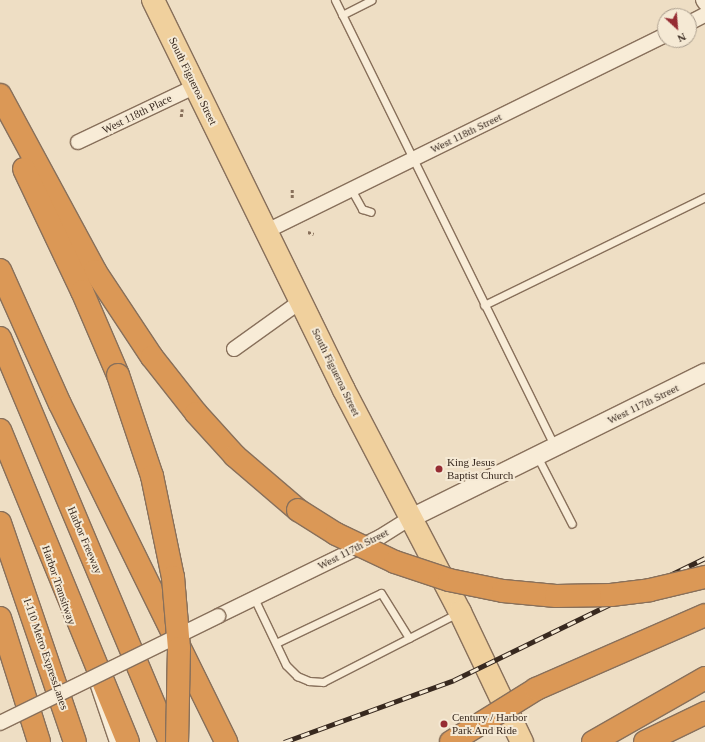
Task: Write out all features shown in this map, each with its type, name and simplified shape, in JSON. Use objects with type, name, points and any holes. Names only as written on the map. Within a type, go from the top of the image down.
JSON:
[{"type":"highway","points":[[0,95],[95,271],[152,357],[196,413],[235,456],[298,510],[336,534],[395,562],[449,580],[503,591],[556,596],[611,595],[650,590],[705,577]]},
{"type":"highway","points":[[0,119],[82,291],[118,375],[152,476],[173,577],[179,648],[177,742]]},
{"type":"highway","points":[[0,270],[60,404],[226,742]]},
{"type":"highway","name":"Harbor Freeway","points":[[0,338],[170,742]]},
{"type":"highway","name":"Harbor Transitway","points":[[0,430],[39,528]]},
{"type":"highway","name":"I-110 Metro ExpressLanes","points":[[0,524],[77,735]]},
{"type":"highway","points":[[39,528],[128,742]]},
{"type":"highway","points":[[451,742],[536,689],[705,615]]},
{"type":"highway","points":[[0,618],[40,742]]},
{"type":"highway","points":[[593,742],[705,678]]},
{"type":"highway","points":[[645,742],[669,735],[705,713]]},
{"type":"main road","name":"South Figueroa Street","points":[[153,0],[344,390],[460,612],[522,742]]},
{"type":"street","name":"West 118th Street","points":[[267,231],[657,39]]},
{"type":"street","name":"West 118th Place","points":[[78,142],[196,86]]},
{"type":"street","points":[[234,349],[301,301]]},
{"type":"street","name":"West 117th Street","points":[[0,722],[380,537],[412,518],[705,373]]},
{"type":"lane","points":[[335,0],[555,447]]},
{"type":"lane","points":[[342,15],[371,0]]},
{"type":"lane","points":[[351,189],[362,208],[371,212]]},
{"type":"lane","points":[[484,305],[705,197]]},
{"type":"lane","points":[[537,456],[572,524]]},
{"type":"lane","name":"Harbor Transitway","points":[[39,528],[82,654]]},
{"type":"lane","points":[[276,643],[381,593],[409,638]]},
{"type":"lane","points":[[254,598],[286,665],[297,676],[309,681],[323,682],[460,612]]},
{"type":"lane","points":[[88,668],[113,742]]},
{"type":"path","points":[[181,118],[182,109]]},
{"type":"path","points":[[292,189],[292,198]]},
{"type":"path","points":[[308,232],[314,234]]},
{"type":"railway","points":[[284,742],[454,680],[705,558]]},
{"type":"place","name":"King Jesus Baptist Church","points":[[439,469]]},
{"type":"place","name":"Century / Harbor Park And Ride","points":[[444,724]]}]
